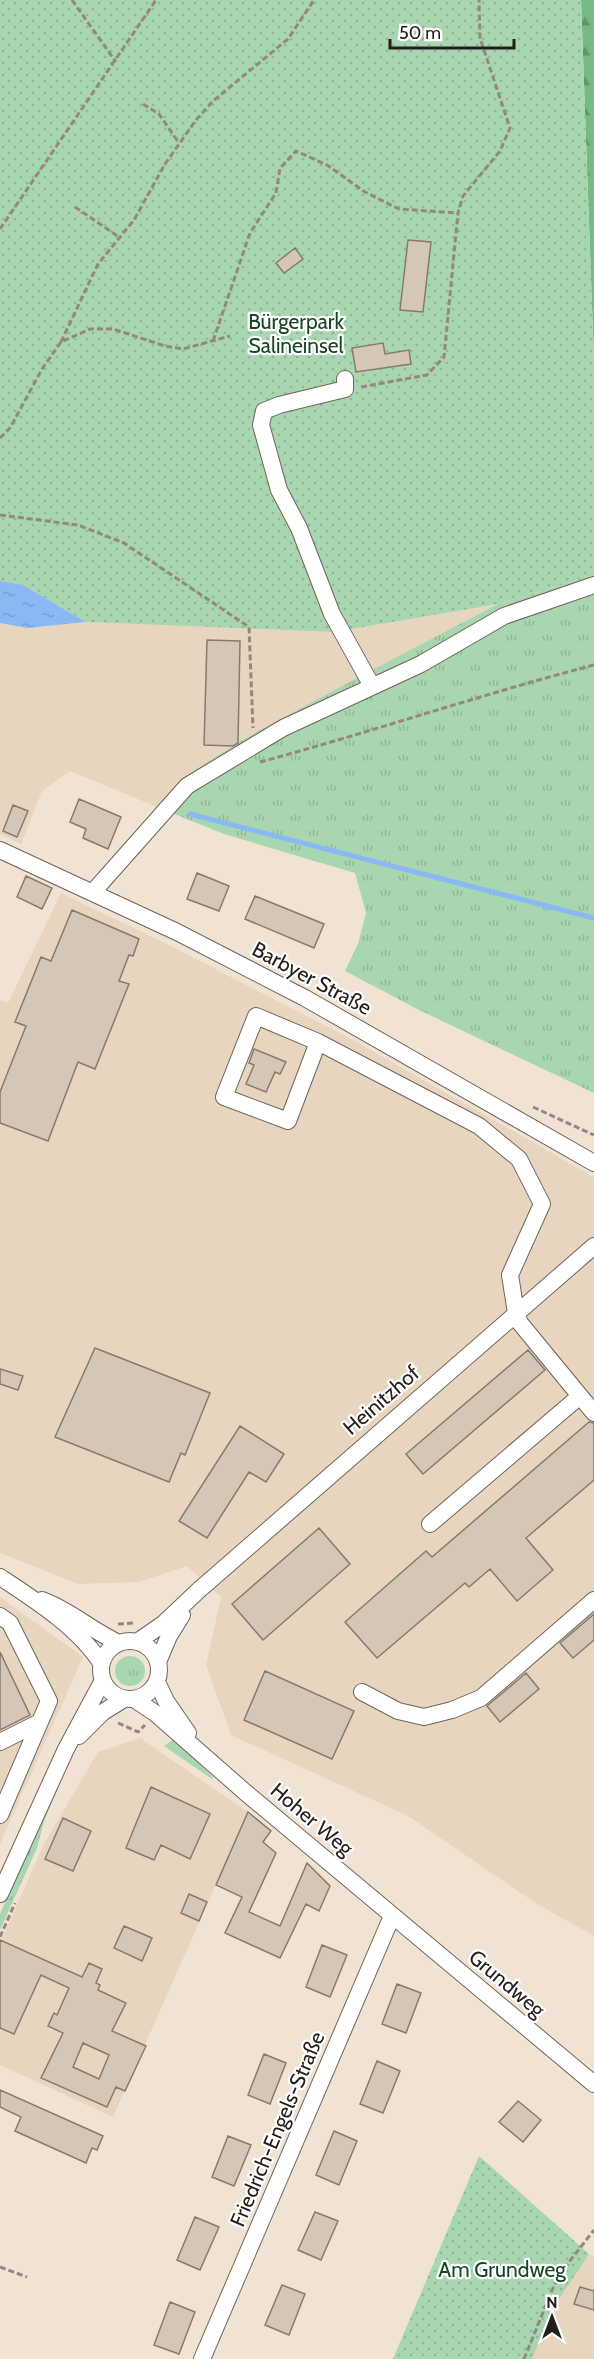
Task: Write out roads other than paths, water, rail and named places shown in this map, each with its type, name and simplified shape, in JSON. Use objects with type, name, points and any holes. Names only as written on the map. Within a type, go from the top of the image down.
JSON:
[{"type":"street","points":[[345,384],[264,411],[261,424],[279,490],[298,528],[322,592],[372,686]]},
{"type":"street","points":[[93,892],[187,786],[283,728],[421,664],[504,616],[594,585]]},
{"type":"street","name":"Barbyer Straße","points":[[0,850],[177,932],[304,998],[594,1163]]},
{"type":"street","points":[[318,1042],[288,1121],[224,1096],[256,1016],[318,1042],[479,1126],[519,1159],[542,1204],[510,1275],[516,1313],[520,1323],[594,1413]]},
{"type":"street","name":"Heinitzhof","points":[[137,1642],[155,1630],[594,1246]]},
{"type":"street","points":[[430,1524],[580,1396]]},
{"type":"street","points":[[0,1577],[28,1595],[88,1644],[101,1663]]},
{"type":"street","name":"Heinitzhof","points":[[158,1662],[168,1636],[199,1590]]},
{"type":"street","points":[[28,1595],[61,1607],[98,1633],[119,1642],[137,1642],[150,1649],[158,1662],[157,1682],[151,1690],[143,1696],[129,1699],[103,1712],[66,1749]]},
{"type":"street","points":[[362,1692],[398,1711],[424,1717],[452,1710],[481,1698],[594,1600]]},
{"type":"street","points":[[0,1616],[10,1623],[49,1701],[0,1815]]},
{"type":"street","points":[[0,1894],[66,1749],[102,1682],[101,1663],[105,1654],[119,1642]]},
{"type":"street","points":[[102,1682],[115,1696],[129,1699]]},
{"type":"street","name":"Hoher Weg","points":[[157,1682],[166,1701],[204,1756]]},
{"type":"street","name":"Hoher Weg","points":[[129,1699],[155,1713],[392,1916]]},
{"type":"street","points":[[0,1742],[40,1722]]},
{"type":"street","name":"Grundweg","points":[[392,1916],[594,2084]]},
{"type":"street","name":"Friedrich-Engels-Straße","points":[[202,2359],[392,1916]]},
{"type":"water","points":[[0,581],[23,585],[86,622],[27,628],[0,623]]},
{"type":"waterway","points":[[190,814],[594,918]]},
{"type":"park label","name":"Bürgerpark Salineinsel","points":[[296,333]]},
{"type":"park label","name":"Am Grundweg","points":[[502,2269]]}]
